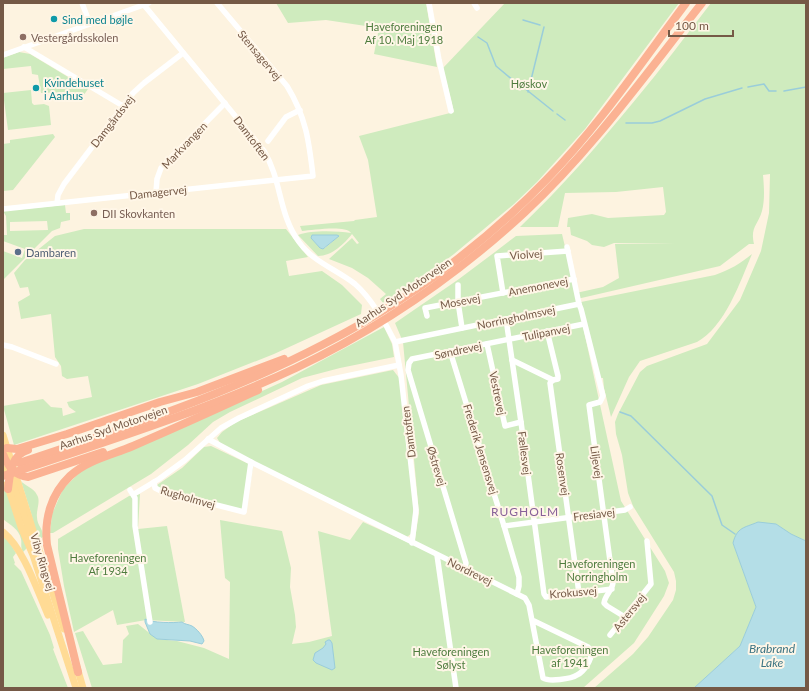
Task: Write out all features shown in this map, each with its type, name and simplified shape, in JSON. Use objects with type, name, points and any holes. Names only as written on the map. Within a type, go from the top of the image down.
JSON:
[{"type":"highway","name":"Aarhus Syd Motorvejen","points":[[9,469],[219,392],[356,332],[438,274],[490,234],[519,207],[557,169],[603,116],[686,3]]},
{"type":"highway","name":"Aarhus Syd Motorvejen","points":[[9,469],[140,430],[222,399],[296,368],[356,332],[406,306],[449,276],[494,240],[554,184],[610,121],[702,3]]},
{"type":"highway","points":[[78,672],[47,545],[47,520],[50,507],[57,492],[70,476],[89,463],[190,421],[292,374],[332,352],[356,332]]},
{"type":"highway","points":[[9,469],[17,449],[67,434],[160,402],[196,392],[356,332]]},
{"type":"highway","points":[[9,469],[28,477],[42,474],[190,421]]},
{"type":"highway","points":[[9,469],[23,451],[45,444],[67,434]]},
{"type":"main road","name":"Viby Ringvej","points":[[3,435],[21,526],[33,544]]},
{"type":"main road","name":"Viby Ringvej","points":[[9,469],[30,520],[33,544],[83,688]]},
{"type":"main road","points":[[3,532],[14,543],[24,561],[49,617],[68,673],[75,688]]},
{"type":"main road","name":"Viby Ringvej","points":[[36,553],[75,688]]},
{"type":"street","points":[[82,3],[90,24]]},
{"type":"street","name":"Stensagervej","points":[[217,3],[287,86],[300,110],[309,142],[313,176]]},
{"type":"street","points":[[429,3],[439,60],[451,111]]},
{"type":"street","points":[[3,54],[146,4]]},
{"type":"street","name":"Damtoften","points":[[146,4],[183,53],[264,151],[270,162],[276,180],[283,211],[298,241],[311,255],[355,284],[376,309]]},
{"type":"street","points":[[24,47],[123,106]]},
{"type":"street","name":"Damgårdsvej","points":[[56,203],[58,195],[64,184],[138,88],[183,53]]},
{"type":"street","name":"Markvangen","points":[[156,192],[157,179],[161,168],[225,103]]},
{"type":"street","points":[[268,141],[286,117],[300,110]]},
{"type":"street","name":"Damagervej","points":[[3,209],[313,176]]},
{"type":"street","name":"Violvej","points":[[503,293],[497,256],[567,249],[574,279]]},
{"type":"street","points":[[574,279],[579,304]]},
{"type":"street","name":"Anemonevej","points":[[503,293],[574,279]]},
{"type":"street","points":[[458,285],[458,302],[462,328]]},
{"type":"street","name":"Mosevej","points":[[427,316],[425,308],[503,293]]},
{"type":"street","name":"Norringholmsvej","points":[[395,342],[579,304]]},
{"type":"street","name":"Liljevej","points":[[579,304],[603,396],[600,402],[589,405],[613,583],[612,589],[604,599],[604,603],[625,617]]},
{"type":"street","name":"Fællesvej","points":[[506,319],[542,586]]},
{"type":"street","name":"Tulipanvej","points":[[509,339],[584,324]]},
{"type":"street","name":"Damtoften","points":[[386,325],[395,342],[399,365],[416,510],[412,543]]},
{"type":"street","points":[[512,360],[556,379],[558,376],[547,332]]},
{"type":"street","name":"Søndrevej","points":[[409,363],[412,359],[509,339]]},
{"type":"street","name":"Vestrevej","points":[[487,344],[505,426],[521,422]]},
{"type":"street","points":[[3,345],[56,364]]},
{"type":"street","name":"Frederik Jensensvej","points":[[450,351],[519,577],[517,594]]},
{"type":"street","name":"Østrevej","points":[[409,363],[408,370],[466,564],[465,568]]},
{"type":"street","name":"Rugholmvej","points":[[251,462],[244,512],[161,491],[155,488],[154,482],[185,460],[221,428],[239,418],[308,386],[323,381],[399,365]]},
{"type":"street","name":"Rosenvej","points":[[556,379],[550,383],[579,593]]},
{"type":"street","points":[[208,439],[412,543]]},
{"type":"street","points":[[150,622],[135,526],[136,502],[132,492],[154,482]]},
{"type":"street","name":"Fresiavej","points":[[504,526],[624,510],[630,507]]},
{"type":"street","name":"Astersvej","points":[[610,635],[651,584],[646,541]]},
{"type":"street","name":"Nordrevej","points":[[412,543],[527,600],[532,620]]},
{"type":"street","points":[[437,555],[456,688]]},
{"type":"street","name":"Krokusvej","points":[[542,586],[546,597],[612,589]]},
{"type":"street","points":[[532,620],[588,647],[591,651],[592,658],[577,675],[549,680],[543,678],[532,620]]},
{"type":"green space","name":"Haveforeningen Af 10. Maj 1918","points":[[276,3],[426,3],[437,67],[374,54],[379,28],[326,20],[288,23]]},
{"type":"green space","name":"Høskov","points":[[505,3],[679,3],[585,129],[537,182],[514,204],[454,254],[383,303],[380,299],[386,294],[368,278],[352,268],[329,259],[352,238],[357,244],[359,243],[352,234],[333,252],[318,256],[298,235],[304,233],[331,231],[351,233],[343,229],[302,231],[300,226],[354,221],[377,217],[368,160],[359,136],[454,112],[443,68]],"holes":[[[312,235],[339,236],[325,248],[321,249],[311,238]]]},
{"type":"green space","points":[[711,3],[806,3],[806,541],[791,534],[776,524],[733,543],[756,607],[740,646],[694,688],[594,688],[633,654],[648,637],[673,600],[676,590],[674,572],[633,506],[628,493],[615,422],[640,372],[647,366],[707,344],[740,300],[761,251],[769,213],[770,174],[763,175],[764,202],[753,234],[754,244],[749,244],[720,266],[577,299],[621,501],[665,571],[669,583],[664,596],[634,643],[583,688],[92,688],[75,633],[83,631],[103,665],[122,663],[123,640],[129,634],[126,626],[138,624],[157,639],[177,641],[204,648],[229,659],[230,582],[225,578],[220,520],[282,531],[291,568],[290,587],[296,627],[292,644],[309,642],[332,636],[318,531],[350,540],[363,522],[414,545],[419,513],[403,342],[395,323],[459,279],[516,236],[562,234],[576,293],[603,287],[619,278],[615,244],[675,244],[614,243],[604,247],[592,245],[587,241],[571,235],[570,227],[567,227],[568,218],[592,214],[608,218],[664,215],[666,212],[663,187],[616,192],[565,193],[558,227],[520,227],[580,165],[655,75]]},
{"type":"green space","points":[[19,52],[30,54],[88,89],[81,99],[74,100],[73,92],[41,93],[38,75],[32,74],[31,66],[3,69],[3,58]]},
{"type":"green space","points":[[31,90],[32,103],[34,105],[44,104],[49,106],[51,125],[8,130],[3,93]]},
{"type":"green space","points":[[53,134],[55,137],[13,190],[3,191],[3,144],[10,143],[10,140]]},
{"type":"green space","points":[[65,205],[66,213],[70,213],[70,220],[61,222],[60,228],[52,231],[3,280],[3,251],[22,258],[25,249],[3,241],[3,235],[7,235],[6,216],[3,211]],"holes":[[[47,221],[48,230],[10,231],[10,222]]]},
{"type":"green space","points":[[84,229],[286,229],[308,257],[286,261],[289,276],[322,271],[342,285],[362,305],[361,314],[274,354],[198,384],[14,445],[3,406],[43,399],[51,407],[62,408],[63,416],[76,412],[69,407],[67,402],[92,397],[88,376],[67,379],[62,376],[61,366],[55,357],[51,314],[21,319],[18,302],[30,295],[28,287],[20,288],[14,273],[25,260],[55,236]]},
{"type":"green space","points":[[752,254],[737,290],[724,315],[716,326],[697,342],[640,361],[629,377],[611,417],[603,378],[600,378],[581,302],[715,275],[743,261]]},
{"type":"green space","points":[[384,327],[392,344],[394,357],[340,368],[302,378],[230,412],[213,422],[188,445],[151,474],[53,533],[50,533],[52,514],[63,489],[84,468],[181,428],[282,382]]},
{"type":"green space","points":[[393,370],[400,379],[414,494],[412,533],[407,537],[222,446],[217,438],[222,432],[236,422],[321,385]]},
{"type":"green space","points":[[211,446],[253,466],[246,511],[160,489],[157,485],[182,468],[204,447]]},
{"type":"green space","points":[[21,481],[34,491],[38,497],[37,520],[43,537],[38,540],[31,513]]},
{"type":"green space","points":[[3,483],[27,548],[23,552],[21,539],[18,532],[3,519]]},
{"type":"green space","name":"Haveforeningen Af 1934","points":[[140,494],[138,529],[167,526],[185,622],[146,620],[117,625],[113,610],[74,632],[64,586],[58,549],[58,539],[129,496]]},
{"type":"green space","points":[[3,535],[16,553],[13,557],[14,564],[21,571],[50,635],[53,649],[68,688],[3,688]]},
{"type":"water","points":[[312,235],[339,236],[323,249],[320,248],[311,238]]},
{"type":"water","name":"Brabrand Lake","points":[[758,522],[776,524],[791,534],[806,541],[806,688],[694,688],[740,646],[756,607],[733,543],[739,531]]},
{"type":"water","points":[[145,619],[169,623],[182,622],[196,629],[204,641],[202,644],[190,641],[157,639],[150,634]]},
{"type":"water","points":[[328,640],[332,643],[335,668],[332,670],[316,663],[313,660],[315,653],[323,648],[326,644],[325,642]]},
{"type":"waterway","points":[[523,20],[540,25]]},
{"type":"waterway","points":[[528,92],[544,27]]},
{"type":"waterway","points":[[478,37],[487,43],[496,66],[514,81]]},
{"type":"waterway","points":[[518,83],[553,111]]},
{"type":"waterway","points":[[748,87],[764,84],[769,91],[776,91]]},
{"type":"waterway","points":[[784,91],[806,87]]},
{"type":"waterway","points":[[626,123],[652,123],[660,121],[705,99],[742,88]]},
{"type":"waterway","points":[[557,114],[565,120]]},
{"type":"waterway","points":[[620,412],[631,416],[712,496],[722,525],[735,534]]},
{"type":"place","name":"Sind med bøjle","points":[[54,19]]},
{"type":"place","name":"Vestergårdsskolen","points":[[23,37]]},
{"type":"place","name":"Kvindehuset i Aarhus","points":[[36,88]]},
{"type":"place","name":"DII Skovkanten","points":[[94,213]]},
{"type":"place","name":"Dambaren","points":[[18,252]]},
{"type":"district","name":"RUGHOLM","points":[[525,511]]},
{"type":"park label","name":"Haveforeningen Norringholm","points":[[597,569]]},
{"type":"park label","name":"Haveforeningen af 1941","points":[[570,655]]},
{"type":"park label","name":"Haveforeningen Sølyst","points":[[451,657]]}]
